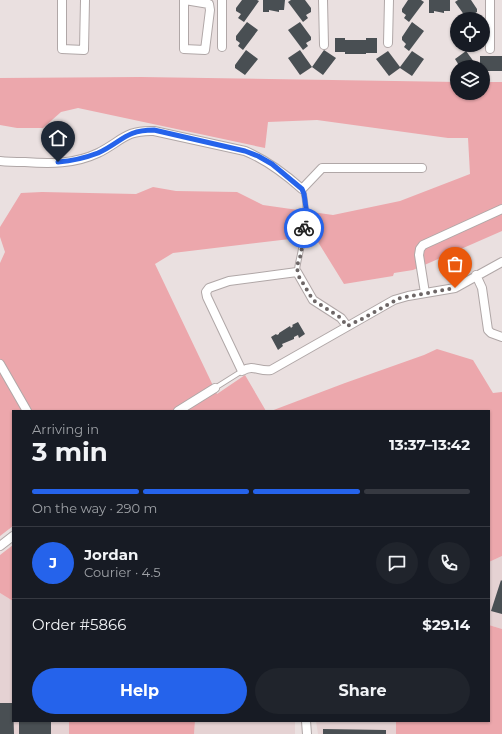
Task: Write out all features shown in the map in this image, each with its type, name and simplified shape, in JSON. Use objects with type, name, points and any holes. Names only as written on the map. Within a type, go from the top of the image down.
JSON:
[{"type":"street","points":[[62,0],[62,49],[84,50],[85,0]]},
{"type":"street","points":[[185,0],[209,4],[210,10],[205,50],[184,48],[185,0]]},
{"type":"street","points":[[222,0],[222,47]]},
{"type":"street","points":[[323,0],[324,45]]},
{"type":"street","points":[[388,43],[389,0]]},
{"type":"street","points":[[490,0],[490,12]]},
{"type":"street","points":[[0,161],[45,164],[72,161],[97,153],[125,135],[140,131],[154,130],[245,151],[258,156],[272,164],[302,189],[322,168],[422,168]]},
{"type":"street","points":[[425,293],[419,255],[420,249],[423,245],[502,209]]},
{"type":"street","points":[[347,326],[341,318],[313,300],[297,272],[225,282],[209,288],[206,292],[242,371],[255,367],[266,371],[271,370],[347,326],[400,298],[455,288],[476,275],[502,262]]},
{"type":"street","points":[[476,275],[482,288],[488,330],[491,333],[502,337]]},
{"type":"street","points":[[0,364],[26,410]]},
{"type":"street","points":[[180,410],[215,388]]},
{"type":"street","points":[[0,546],[12,537]]},
{"type":"street","points":[[306,722],[306,734]]},
{"type":"lane","points":[[297,272],[306,208],[302,189]]},
{"type":"lane","points":[[215,388],[242,371]]},
{"type":"shaded area","points":[[141,77],[450,82],[450,100],[490,100],[490,82],[502,82],[502,231],[413,270],[394,273],[393,276],[344,284],[318,242],[290,239],[173,253],[155,264],[217,394],[245,375],[265,410],[12,410],[12,527],[0,536],[0,263],[5,252],[0,237],[0,227],[21,193],[136,194],[153,187],[176,191],[237,192],[263,205],[333,215],[400,201],[470,174],[468,138],[448,138],[317,120],[268,122],[265,148],[78,108],[61,112],[43,128],[17,128],[0,125],[0,78]]},
{"type":"shaded area","points":[[437,349],[473,360],[493,393],[502,392],[502,556],[490,562],[490,410],[274,410]]},
{"type":"shaded area","points":[[12,546],[12,600],[0,593],[0,555]]},
{"type":"shaded area","points":[[502,556],[502,629],[490,625],[490,562]]},
{"type":"shaded area","points":[[0,593],[12,600],[12,722],[69,722],[69,734],[0,734]]},
{"type":"shaded area","points":[[490,625],[502,629],[502,734],[396,734],[396,722],[490,722]]},
{"type":"shaded area","points":[[69,722],[195,722],[194,734],[69,734]]},
{"type":"shaded area","points":[[195,722],[295,722],[295,734],[194,734]]},
{"type":"shaded area","points":[[316,722],[396,722],[396,734],[318,734]]},
{"type":"building","points":[[242,0],[259,1],[244,22],[238,18],[241,14],[236,11],[236,8]]},
{"type":"building","points":[[263,0],[285,0],[284,10],[279,10],[279,12],[269,10],[269,12],[263,12]]},
{"type":"building","points":[[291,0],[305,0],[311,8],[311,12],[306,15],[308,18],[303,22],[288,2]]},
{"type":"building","points":[[408,0],[421,0],[424,2],[409,22],[404,18],[406,15],[402,12],[402,9]]},
{"type":"building","points":[[429,0],[450,0],[450,11],[444,11],[444,13],[434,11],[434,13],[429,13]]},
{"type":"building","points":[[458,0],[471,0],[477,9],[477,12],[462,12],[455,2]]},
{"type":"building","points":[[247,22],[258,30],[243,50],[238,46],[240,43],[236,40],[236,36]]},
{"type":"building","points":[[300,22],[311,37],[311,40],[306,43],[308,46],[303,50],[288,30]]},
{"type":"building","points":[[412,22],[424,31],[409,51],[404,47],[406,44],[402,40],[402,37]]},
{"type":"building","points":[[335,38],[345,38],[345,40],[366,40],[366,38],[377,38],[377,53],[345,54],[345,52],[335,52]]},
{"type":"building","points":[[246,50],[258,59],[245,75],[235,68],[235,65]]},
{"type":"building","points":[[300,50],[312,67],[300,75],[288,58]]},
{"type":"building","points":[[324,50],[336,58],[323,75],[312,67]]},
{"type":"building","points":[[388,51],[400,67],[412,51],[424,59],[412,76],[400,68],[389,76],[376,59]]},
{"type":"building","points":[[467,52],[473,60],[456,60]]},
{"type":"building","points":[[480,56],[502,56],[502,71],[490,71],[490,60],[480,60]]},
{"type":"building","points":[[298,322],[305,334],[299,338],[298,335],[294,337],[294,339],[282,344],[283,346],[278,350],[271,337],[279,334],[290,326],[291,328],[293,326],[292,325]]},
{"type":"building","points":[[501,580],[502,581],[502,614],[491,611]]},
{"type":"building","points":[[0,703],[12,703],[12,722],[14,722],[14,734],[0,734]]},
{"type":"building","points":[[19,722],[51,722],[51,734],[19,734]]},
{"type":"building","points":[[323,729],[386,730],[386,734],[323,734]]},
{"type":"way so far","points":[[304,228],[301,254],[297,266],[298,275],[313,300],[341,318],[347,326],[394,300],[408,296],[455,288]]},
{"type":"route","points":[[58,162],[72,161],[97,153],[115,143],[125,135],[144,130],[154,130],[232,147],[258,156],[272,164],[302,189],[306,201],[304,228]]}]
